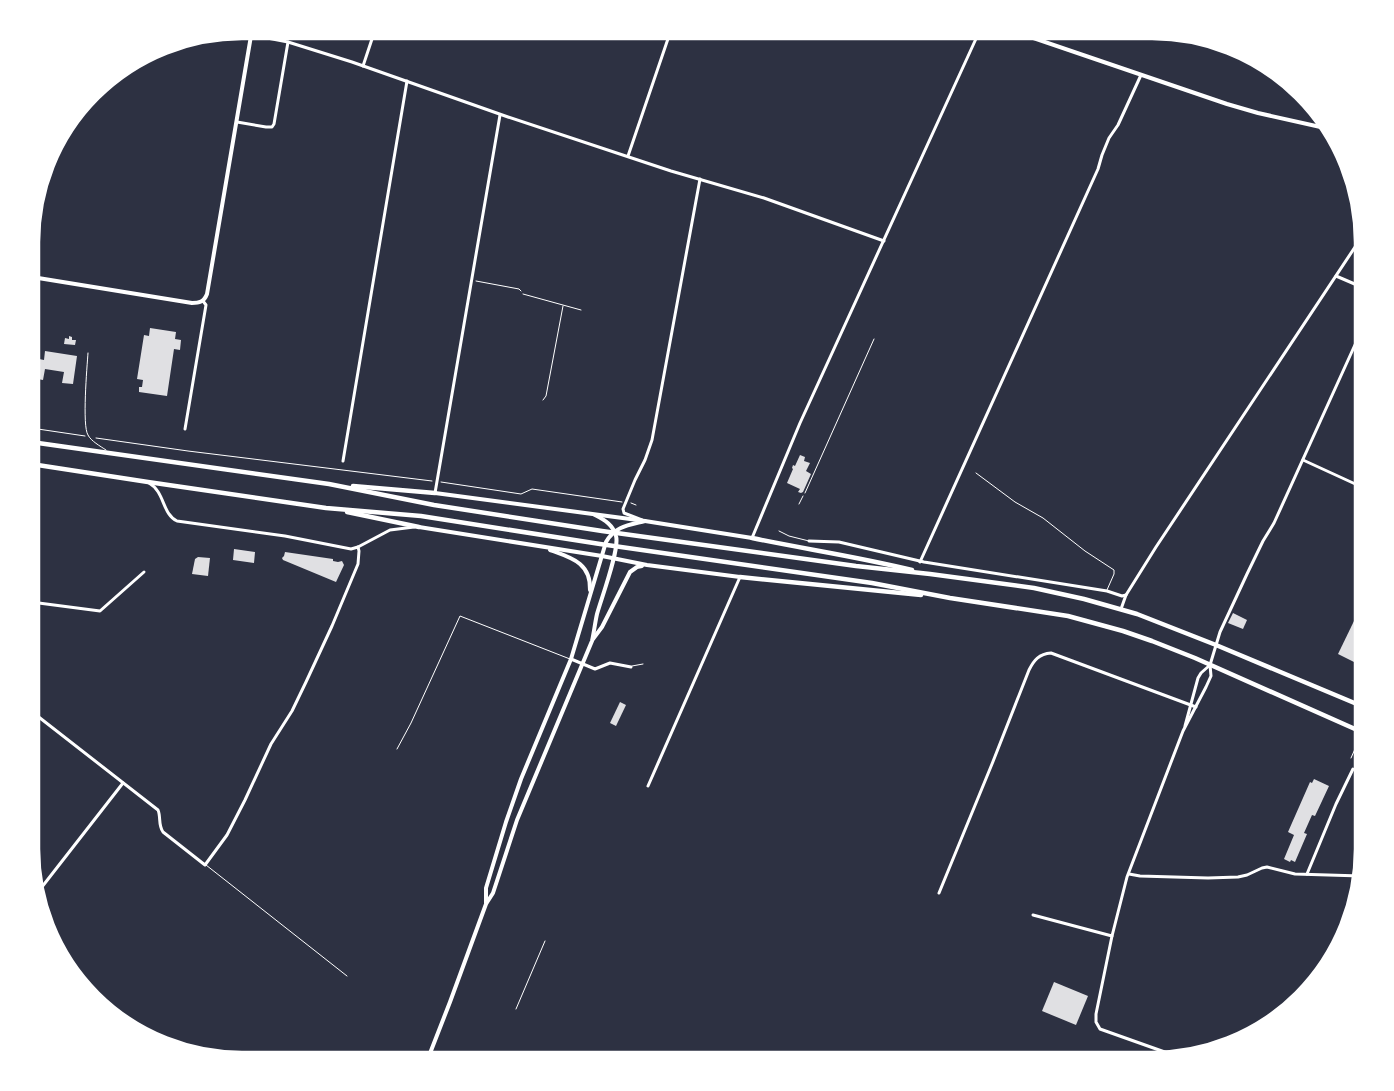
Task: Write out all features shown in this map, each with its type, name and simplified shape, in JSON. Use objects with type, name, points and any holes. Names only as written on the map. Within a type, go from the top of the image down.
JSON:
[{"type":"main road","points":[[39,278],[192,303],[203,301],[208,294],[251,39]]},
{"type":"main road","points":[[1036,39],[1252,112],[1319,127]]},
{"type":"main road","points":[[39,443],[329,484],[435,494],[645,521],[752,538],[876,561],[930,574]]},
{"type":"main road","points":[[39,465],[326,508],[418,527],[602,556],[613,560],[647,565],[740,577],[950,598]]},
{"type":"main road","points":[[329,484],[434,505],[739,550],[1034,588],[1122,609],[1216,645],[1355,704]]},
{"type":"main road","points":[[326,508],[421,516],[872,583],[950,598],[1039,611],[1098,624],[1152,641],[1355,729]]},
{"type":"main road","points":[[592,641],[617,540],[614,531],[607,522],[595,515]]},
{"type":"main road","points":[[486,904],[486,888],[512,804],[571,659],[606,542],[614,531],[624,526],[645,521]]},
{"type":"main road","points":[[544,547],[578,561],[584,567],[590,586],[590,598]]},
{"type":"main road","points":[[430,1052],[486,904],[493,893],[514,829],[592,641],[602,627],[630,572],[637,567],[647,565]]},
{"type":"street","points":[[277,39],[407,81],[500,115],[764,198],[884,241]]},
{"type":"street","points":[[363,66],[372,39]]},
{"type":"street","points":[[628,156],[668,39]]},
{"type":"street","points":[[752,538],[800,423],[976,39]]},
{"type":"street","points":[[237,122],[266,127],[274,124],[288,42]]},
{"type":"street","points":[[920,562],[1098,169],[1108,138],[1118,126],[1141,75]]},
{"type":"street","points":[[343,461],[407,81]]},
{"type":"street","points":[[435,494],[500,115]]},
{"type":"street","points":[[645,521],[624,513],[623,509],[645,460],[654,434],[700,179]]},
{"type":"street","points":[[1122,609],[1126,595],[1156,547],[1355,247]]},
{"type":"street","points":[[1336,276],[1355,284]]},
{"type":"street","points":[[185,430],[206,305],[203,301]]},
{"type":"street","points":[[1183,731],[1211,676],[1210,665],[1220,632],[1263,541],[1274,523],[1355,345]]},
{"type":"street","points":[[1303,460],[1355,484]]},
{"type":"street","points":[[148,482],[157,490],[172,519],[177,521],[285,536],[351,549],[390,530],[418,527]]},
{"type":"street","points":[[809,541],[839,542],[920,562],[1107,591],[1122,596],[1126,595]]},
{"type":"street","points":[[39,717],[158,810],[159,825],[162,832],[205,865],[227,835],[271,744],[292,711],[306,682],[358,564],[360,551],[358,547]]},
{"type":"street","points":[[39,603],[100,612],[144,572]]},
{"type":"street","points":[[648,786],[740,577]]},
{"type":"street","points":[[939,893],[1034,660],[1044,653],[1051,653],[1196,707]]},
{"type":"street","points":[[571,659],[595,669],[610,663],[631,666]]},
{"type":"street","points":[[1165,1052],[1100,1029],[1096,1022],[1096,1014],[1112,936],[1129,874],[1183,731],[1198,678],[1210,665]]},
{"type":"street","points":[[1307,874],[1336,804],[1353,769]]},
{"type":"street","points":[[42,886],[123,783]]},
{"type":"street","points":[[1129,874],[1208,878],[1238,877],[1267,867],[1295,874],[1354,876]]},
{"type":"street","points":[[1034,915],[1112,936]]},
{"type":"lane","points":[[523,294],[581,310]]},
{"type":"lane","points":[[543,400],[546,396],[563,306]]},
{"type":"lane","points":[[88,353],[86,429],[88,436],[108,452]]},
{"type":"lane","points":[[976,473],[1015,502],[1043,518],[1085,551],[1114,570],[1107,591]]},
{"type":"lane","points":[[799,504],[803,496]]},
{"type":"lane","points":[[779,531],[789,536],[809,541]]},
{"type":"lane","points":[[397,749],[460,616],[571,659]]},
{"type":"lane","points":[[631,666],[643,664]]},
{"type":"lane","points":[[205,865],[347,976]]},
{"type":"lane","points":[[516,1009],[545,941]]},
{"type":"path","points":[[476,281],[519,289],[523,294]]},
{"type":"path","points":[[803,496],[874,338]]},
{"type":"path","points":[[39,429],[197,452],[437,481],[521,494],[532,489],[626,502]]},
{"type":"path","points":[[1351,758],[1355,749]]},
{"type":"building","points":[[150,328],[176,332],[175,339],[181,340],[180,350],[174,349],[167,396],[139,392],[139,387],[142,387],[143,380],[137,379],[144,335],[149,336]]},
{"type":"building","points":[[69,336],[72,337],[72,340],[76,340],[75,345],[64,344],[65,338],[69,339]]},
{"type":"building","points":[[45,351],[77,356],[73,384],[62,383],[64,372],[45,369],[43,380],[39,379],[39,359],[44,360]]},
{"type":"building","points":[[800,455],[805,457],[804,461],[810,463],[806,471],[811,474],[801,493],[798,492],[800,489],[787,483],[793,465],[795,466]]},
{"type":"building","points":[[234,549],[255,552],[254,563],[233,560]]},
{"type":"building","points":[[285,552],[333,559],[333,561],[342,561],[344,565],[336,582],[283,560]]},
{"type":"building","points":[[198,557],[210,558],[208,576],[192,574],[195,559]]},
{"type":"building","points":[[1233,613],[1247,620],[1243,629],[1228,623]]},
{"type":"building","points":[[1355,622],[1355,660],[1354,662],[1338,654]]},
{"type":"building","points":[[620,702],[626,705],[616,726],[610,723]]},
{"type":"building","points":[[1314,779],[1329,786],[1315,816],[1312,815],[1304,833],[1307,834],[1295,862],[1291,860],[1290,862],[1284,859],[1294,835],[1288,832],[1310,782],[1312,783]]},
{"type":"building","points":[[1054,982],[1088,996],[1076,1025],[1042,1011]]}]
